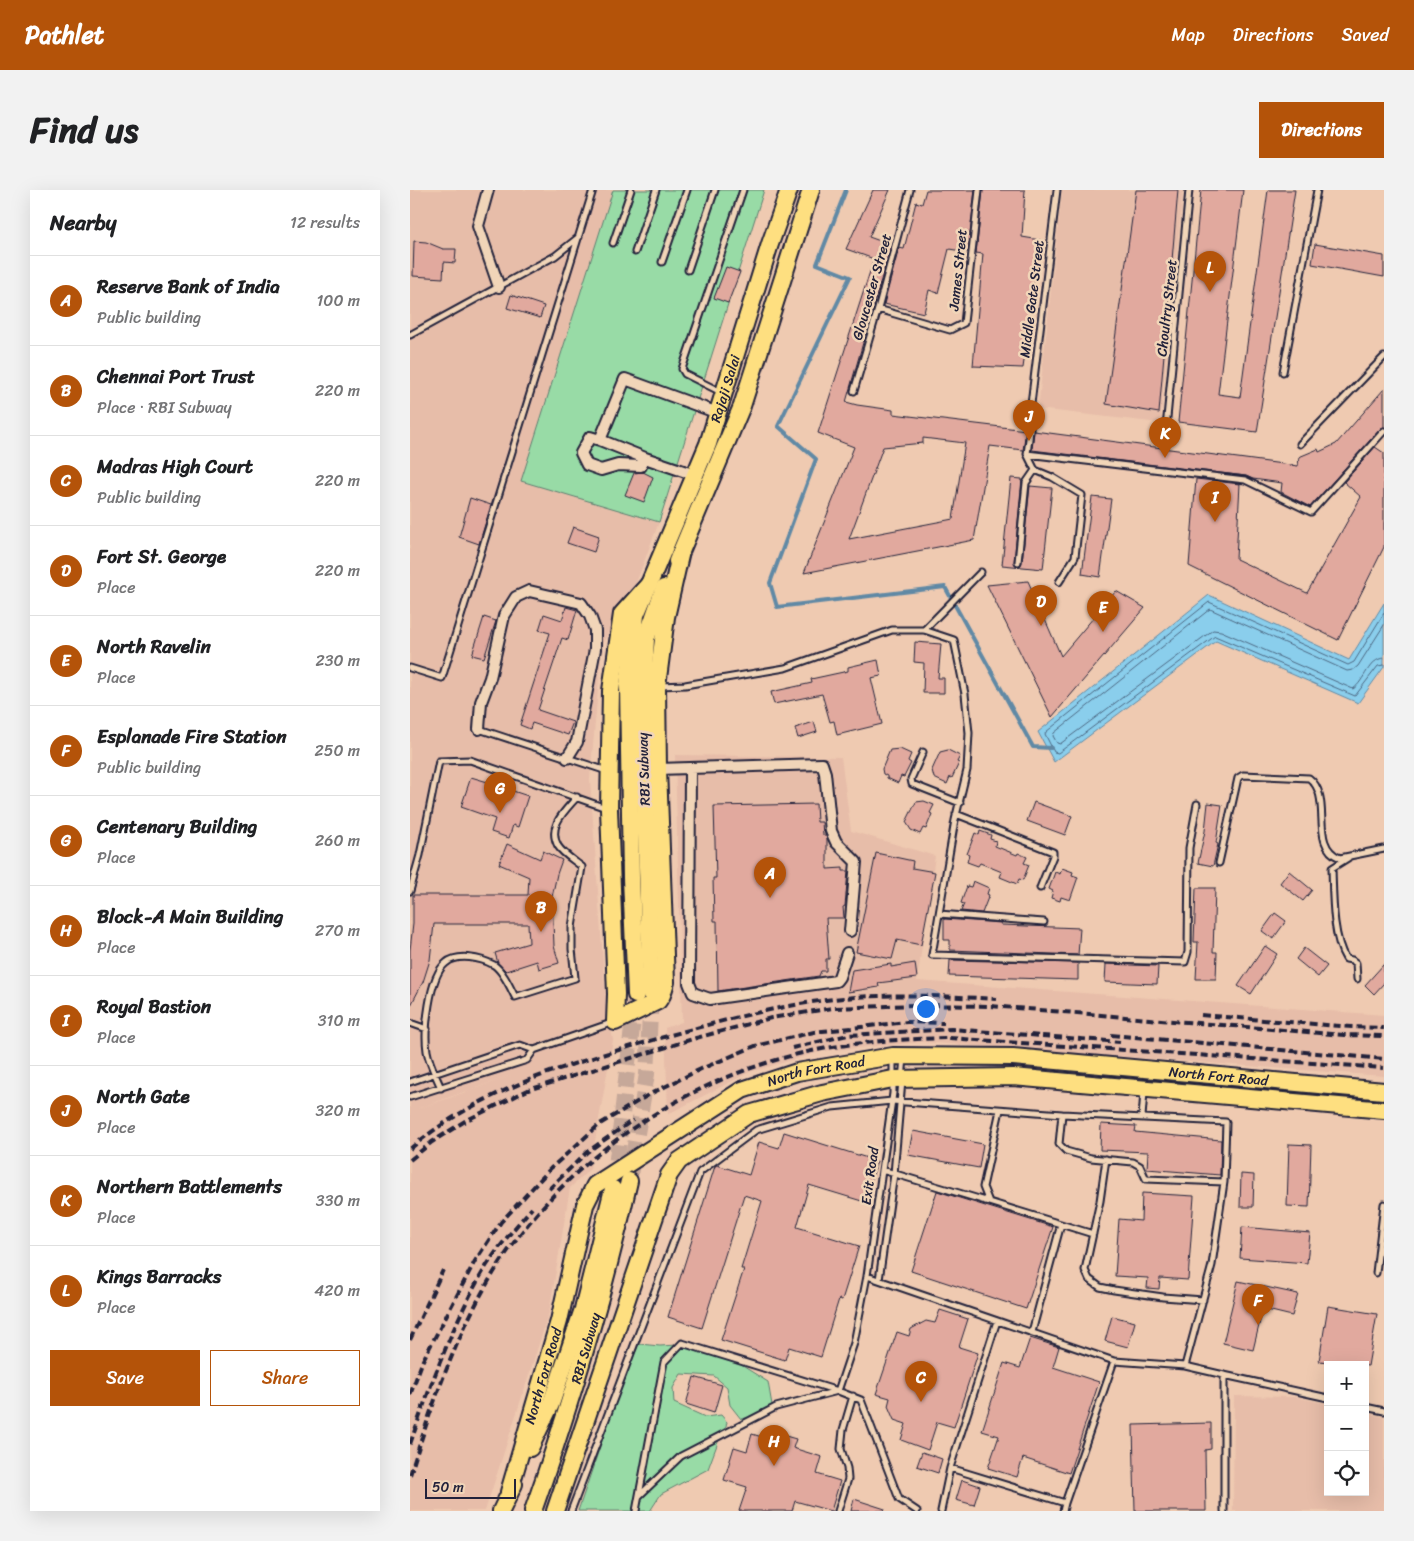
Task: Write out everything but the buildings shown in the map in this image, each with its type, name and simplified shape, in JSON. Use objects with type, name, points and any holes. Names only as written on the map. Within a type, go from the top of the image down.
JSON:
[{"type":"main road","name":"Rajaji Salai","points":[[649,584],[708,444],[770,244],[790,190]]},
{"type":"main road","name":"Rajaji Salai","points":[[681,551],[742,406],[811,190]]},
{"type":"main road","points":[[649,584],[622,614],[611,691],[609,809],[616,994],[615,1022],[658,1001],[666,982],[658,769],[657,686],[666,617],[681,551]]},
{"type":"main road","name":"RBI Subway","points":[[649,584],[636,615],[628,685],[631,878],[643,995],[642,706],[646,639],[658,601],[681,551]]},
{"type":"main road","name":"North Fort Road","points":[[509,1492],[559,1320],[585,1205],[595,1185],[662,1144],[742,1090],[797,1072],[898,1056],[1013,1057],[1384,1091]]},
{"type":"main road","name":"North Fort Road","points":[[555,1511],[669,1175],[679,1161],[750,1114],[822,1093],[898,1078],[1013,1077],[1384,1110]]},
{"type":"main road","points":[[662,1144],[679,1161]]},
{"type":"main road","name":"RBI Subway","points":[[533,1511],[576,1380],[619,1225],[628,1181]]},
{"type":"main road","name":"RBI Subway","points":[[501,1511],[551,1404],[583,1310],[613,1189]]},
{"type":"street","points":[[488,190],[478,226],[499,286]]},
{"type":"street","points":[[600,440],[625,379],[718,413]]},
{"type":"street","points":[[645,458],[641,466],[618,465],[600,470],[587,465],[581,453],[590,437],[695,475]]},
{"type":"street","points":[[479,729],[481,702],[490,678],[504,616],[516,597],[529,590],[581,603],[590,616],[595,630],[595,649],[577,742],[567,758]]},
{"type":"street","points":[[658,769],[822,764],[825,773],[831,832],[836,842],[856,862],[850,930]]},
{"type":"street","points":[[690,768],[689,983],[692,993],[710,999],[836,981],[847,953]]},
{"type":"lane","points":[[410,668],[442,678],[594,190]]},
{"type":"lane","points":[[613,243],[631,190]]},
{"type":"lane","points":[[635,252],[656,190]]},
{"type":"lane","points":[[662,262],[687,190]]},
{"type":"lane","points":[[688,270],[715,190]]},
{"type":"lane","points":[[724,394],[685,374],[682,370],[743,190]]},
{"type":"lane","name":"Gloucester Street","points":[[854,391],[910,190]]},
{"type":"lane","name":"James Street","points":[[878,309],[950,330],[964,323],[979,190]]},
{"type":"lane","name":"Middle Gate Street","points":[[1027,454],[1030,412],[1057,190]]},
{"type":"lane","name":"Choultry Street","points":[[1166,428],[1189,190]]},
{"type":"lane","points":[[1283,372],[1317,190]]},
{"type":"lane","points":[[410,335],[555,256],[579,236]]},
{"type":"lane","points":[[1300,444],[1384,356]]},
{"type":"lane","points":[[1027,454],[1245,480],[1311,512],[1384,431]]},
{"type":"lane","points":[[1027,454],[1035,470],[1052,477],[1082,496],[1075,557],[1059,582]]},
{"type":"lane","points":[[1018,562],[1026,483],[1035,470]]},
{"type":"lane","points":[[924,630],[982,572]]},
{"type":"lane","points":[[657,686],[685,685],[785,668],[892,630],[924,630],[954,640],[969,733],[968,770],[956,814],[932,955],[1185,962],[1188,952],[1190,848],[1197,804]]},
{"type":"lane","points":[[479,729],[610,772]]},
{"type":"lane","points":[[923,752],[911,779],[912,784],[960,803]]},
{"type":"lane","points":[[410,891],[420,855],[439,761],[470,760],[609,809]]},
{"type":"lane","points":[[1219,863],[1238,778],[1243,775],[1309,778],[1317,784],[1320,792],[1327,850],[1334,856],[1340,858],[1384,850]]},
{"type":"lane","points":[[441,1088],[427,1052],[427,1029],[431,997],[437,976],[446,963],[457,958],[471,957],[494,966],[505,979],[515,997],[575,978],[572,927],[582,867],[558,847],[554,833],[557,822],[577,797]]},
{"type":"lane","points":[[956,814],[1053,852],[1040,888]]},
{"type":"lane","points":[[1354,854],[1332,868],[1333,902],[1337,935],[1342,954],[1346,959],[1356,963],[1357,979]]},
{"type":"lane","points":[[939,914],[1044,922]]},
{"type":"lane","points":[[410,1097],[527,1060],[534,1050],[615,1022]]},
{"type":"lane","points":[[410,1023],[427,1029]]},
{"type":"lane","points":[[410,1082],[436,1075],[520,1045],[534,1050]]},
{"type":"lane","points":[[879,1280],[894,1174],[901,1102],[898,1056]]},
{"type":"lane","points":[[898,1056],[898,1078]]},
{"type":"lane","name":"Exit Road","points":[[838,1391],[854,1343],[867,1276],[892,1102],[898,1078]]},
{"type":"lane","points":[[1142,1117],[1144,1089]]},
{"type":"lane","points":[[570,1511],[700,1172],[756,1130],[832,1107],[901,1102],[1062,1114],[1226,1122],[1224,1182],[1212,1265],[1185,1366]]},
{"type":"lane","points":[[989,1202],[983,1187],[1000,1110]]},
{"type":"lane","points":[[1062,1114],[1060,1144],[1066,1151],[1091,1158],[1133,1162],[1140,1166],[1146,1179],[1224,1182]]},
{"type":"lane","points":[[1106,1159],[1100,1201],[1085,1270],[1089,1279],[1100,1286],[1163,1297],[1203,1300]]},
{"type":"lane","points":[[882,1170],[1092,1234]]},
{"type":"lane","points":[[1376,1274],[1384,1204]]},
{"type":"lane","points":[[1032,1332],[1062,1224]]},
{"type":"lane","points":[[867,1276],[1114,1361],[1185,1366],[1324,1397]]},
{"type":"lane","points":[[941,1511],[950,1468],[997,1321]]},
{"type":"lane","points":[[636,1511],[664,1362],[682,1343],[838,1391],[861,1400],[899,1499],[917,1511]]},
{"type":"lane","points":[[1062,1511],[1114,1361]]},
{"type":"lane","points":[[1224,1375],[1224,1511]]},
{"type":"lane","points":[[639,1496],[681,1456],[776,1407],[838,1391]]},
{"type":"lane","points":[[838,1511],[848,1479],[847,1468],[841,1449],[843,1430],[853,1396]]},
{"type":"lane","points":[[1369,1408],[1384,1411]]},
{"type":"lane","points":[[950,1468],[1065,1503]]},
{"type":"shaded area","points":[[410,190],[613,190],[521,481],[659,522],[633,591],[602,644],[590,779],[605,989],[613,1040],[590,1169],[570,1188],[549,1313],[485,1511],[410,1511]],"holes":[[[512,1075],[449,1098],[419,1108]]]},
{"type":"shaded area","points":[[1062,190],[1183,190],[1160,423],[1038,409]]},
{"type":"shaded area","points":[[675,755],[841,757],[851,831],[935,856],[917,981],[1384,1015],[1384,1076],[922,1042],[824,1051],[750,1072],[668,1114],[665,1028],[682,1022]]},
{"type":"shaded area","points":[[1234,1396],[1296,1397],[1324,1403],[1324,1496],[1369,1496],[1369,1414],[1384,1417],[1384,1511],[1233,1511]]},
{"type":"green space","points":[[613,190],[764,190],[659,522],[521,481]]},
{"type":"green space","points":[[639,1344],[660,1346],[695,1344],[722,1353],[768,1382],[772,1405],[762,1415],[741,1419],[730,1405],[727,1387],[714,1376],[681,1374],[673,1388],[674,1403],[705,1417],[721,1415],[727,1422],[723,1437],[718,1442],[708,1469],[661,1494],[650,1511],[578,1511],[620,1388]]},
{"type":"water","points":[[1209,595],[1349,660],[1384,603],[1384,667],[1358,703],[1216,641],[1054,762],[1038,732]]},
{"type":"waterway","points":[[846,190],[817,264],[850,277],[778,426],[816,459],[770,583],[777,607],[945,587],[1033,747],[1051,748]]},
{"type":"tunnel","points":[[629,1181],[647,1074],[651,994]]},
{"type":"tunnel","points":[[614,1184],[635,1002]]},
{"type":"railway","points":[[410,1149],[467,1109],[498,1093],[597,1056],[727,1020],[791,1006],[855,997],[916,996],[997,999]]},
{"type":"railway","points":[[410,1160],[432,1142],[465,1121],[528,1090],[696,1038],[771,1018],[833,1008],[913,1005],[991,1006],[1344,1035],[1384,1036]]},
{"type":"railway","points":[[1201,1015],[1384,1028]]},
{"type":"railway","points":[[410,1395],[423,1360],[475,1261],[501,1222],[551,1168],[600,1124],[650,1094],[701,1069],[755,1046],[814,1032],[907,1022],[944,1023]]},
{"type":"railway","points":[[792,1048],[848,1035],[951,1029],[1120,1042]]},
{"type":"railway","points":[[1111,1035],[1384,1059]]},
{"type":"railway","points":[[410,1475],[436,1396],[469,1317],[496,1269],[523,1230],[554,1194],[589,1162],[626,1133],[666,1107],[709,1085],[753,1067],[817,1050],[873,1042],[949,1038],[1384,1068]]},
{"type":"railway","points":[[549,1189],[587,1152],[633,1120]]},
{"type":"railway","points":[[410,1444],[444,1352],[464,1307],[497,1250],[532,1208]]},
{"type":"railway","points":[[410,1340],[443,1270]]},
{"type":"place","name":"Kings Barracks","points":[[1210,292]]},
{"type":"place","name":"North Gate","points":[[1029,441]]},
{"type":"place","name":"Northern Battlements","points":[[1165,458]]},
{"type":"place","name":"Royal Bastion","points":[[1215,522]]},
{"type":"place","name":"Fort St. George","points":[[1041,626]]},
{"type":"place","name":"North Ravelin","points":[[1103,632]]},
{"type":"place","name":"Centenary Building","points":[[500,813]]},
{"type":"place","name":"Reserve Bank of India","points":[[770,898]]},
{"type":"place","name":"Chennai Port Trust","points":[[541,932]]},
{"type":"place","name":"Esplanade Fire Station","points":[[1258,1325]]},
{"type":"place","name":"Madras High Court","points":[[921,1402]]},
{"type":"place","name":"Block-A Main Building","points":[[774,1466]]}]
